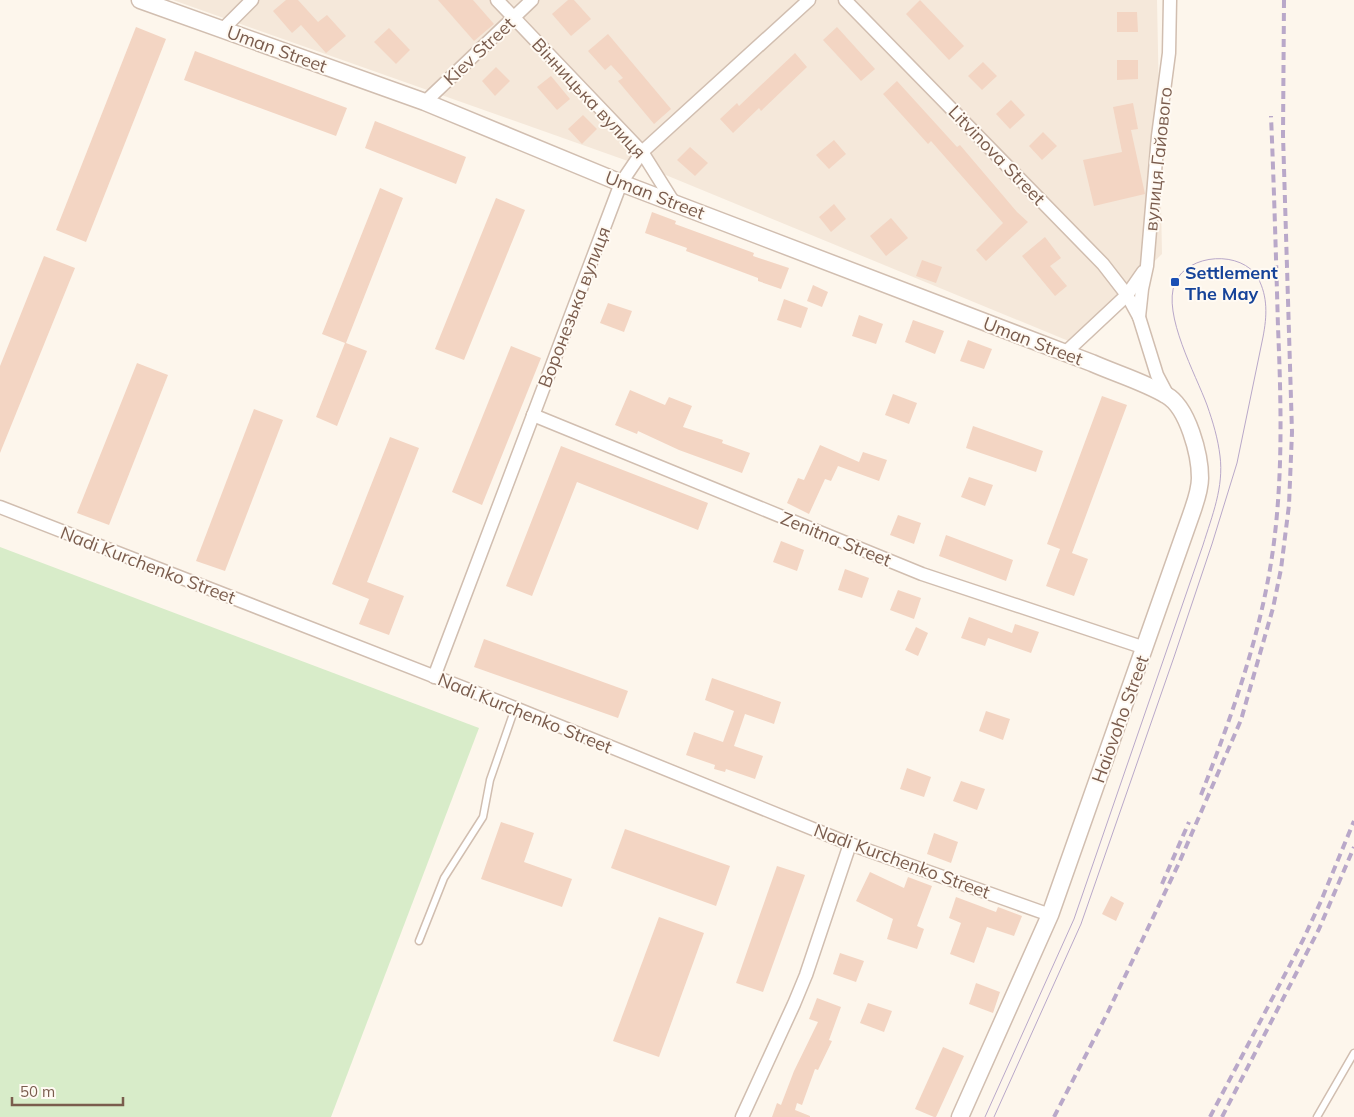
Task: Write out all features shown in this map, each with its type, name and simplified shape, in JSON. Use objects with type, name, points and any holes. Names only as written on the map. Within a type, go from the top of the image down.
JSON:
[{"type":"street","name":"Uman Street","points":[[140,0],[425,102],[621,183],[1065,353],[1168,396]]},
{"type":"street","points":[[222,30],[252,0]]},
{"type":"street","name":"Вінницька вулиця","points":[[497,0],[642,152],[674,203]]},
{"type":"street","name":"Kiev Street","points":[[425,102],[532,0]]},
{"type":"street","name":"Воронезька вулиця","points":[[434,677],[621,183],[642,152],[809,0]]},
{"type":"street","name":"Litvinova Street","points":[[846,0],[1096,257],[1127,295],[1139,317]]},
{"type":"street","name":"вулиця Гайового","points":[[1139,317],[1142,288],[1147,266],[1158,136],[1169,53],[1170,0]]},
{"type":"street","points":[[1065,353],[1127,295],[1147,266]]},
{"type":"street","name":"Haiovoho Street","points":[[960,1117],[1050,915],[1198,493],[1200,479],[1195,445],[1185,417],[1168,396],[1156,375],[1139,317]]},
{"type":"street","name":"Zenitna Street","points":[[533,414],[922,574],[1145,648]]},
{"type":"street","name":"Nadi Kurchenko Street","points":[[0,507],[515,708],[850,844],[1050,915]]},
{"type":"street","points":[[742,1117],[806,975],[850,844]]},
{"type":"lane","points":[[419,941],[444,878],[483,817],[490,780],[515,708]]},
{"type":"lane","points":[[1317,1117],[1354,1053]]},
{"type":"shaded area","points":[[173,0],[1157,0],[1162,254],[1071,342],[656,171]]},
{"type":"green space","points":[[0,547],[479,728],[331,1117],[0,1117]]},
{"type":"building","points":[[286,0],[298,0],[318,22],[327,15],[346,36],[326,53],[301,25],[292,33],[273,11]]},
{"type":"building","points":[[438,0],[473,0],[494,24],[474,41]]},
{"type":"building","points":[[568,0],[574,0],[591,19],[571,36],[552,14]]},
{"type":"building","points":[[920,0],[964,46],[949,60],[906,14]]},
{"type":"building","points":[[1117,12],[1137,12],[1138,32],[1117,32]]},
{"type":"building","points":[[136,27],[166,39],[86,242],[56,230]]},
{"type":"building","points":[[837,27],[875,69],[861,81],[823,40]]},
{"type":"building","points":[[389,28],[410,50],[396,64],[374,42]]},
{"type":"building","points":[[608,34],[671,109],[654,124],[618,81],[623,78],[611,65],[605,70],[588,51]]},
{"type":"building","points":[[195,51],[347,108],[336,136],[184,80]]},
{"type":"building","points":[[795,53],[807,67],[761,111],[759,108],[733,133],[720,119],[737,103],[739,106]]},
{"type":"building","points":[[1117,60],[1138,60],[1138,79],[1117,80]]},
{"type":"building","points":[[983,62],[997,76],[982,90],[968,76]]},
{"type":"building","points":[[496,67],[510,81],[495,96],[482,81]]},
{"type":"building","points":[[551,76],[570,99],[557,110],[537,87]]},
{"type":"building","points":[[897,81],[957,147],[960,145],[1017,212],[1028,222],[986,261],[976,250],[1003,223],[931,141],[928,144],[883,94]]},
{"type":"building","points":[[1011,100],[1025,115],[1010,129],[996,114]]},
{"type":"building","points":[[1133,103],[1138,129],[1131,130],[1145,194],[1094,206],[1083,160],[1122,152],[1113,107]]},
{"type":"building","points":[[583,115],[597,129],[582,144],[568,129]]},
{"type":"building","points":[[375,121],[466,157],[456,184],[365,148]]},
{"type":"building","points":[[1043,132],[1057,146],[1042,160],[1029,146]]},
{"type":"building","points":[[834,140],[846,154],[829,169],[816,155]]},
{"type":"building","points":[[690,147],[708,163],[695,176],[677,160]]},
{"type":"building","points":[[380,188],[403,198],[346,343],[367,351],[337,426],[316,417],[345,343],[322,334]]},
{"type":"building","points":[[496,198],[525,210],[464,360],[435,349]]},
{"type":"building","points":[[834,204],[846,219],[831,232],[819,217]]},
{"type":"building","points":[[652,212],[676,221],[675,224],[754,253],[753,256],[789,268],[781,289],[758,281],[758,278],[686,251],[687,248],[645,233]]},
{"type":"building","points":[[891,218],[908,238],[886,256],[870,236]]},
{"type":"building","points":[[1045,237],[1061,258],[1050,266],[1067,286],[1055,296],[1022,256]]},
{"type":"building","points":[[44,256],[75,268],[0,453],[0,366]]},
{"type":"building","points":[[922,260],[942,267],[936,283],[916,276]]},
{"type":"building","points":[[813,285],[828,292],[822,307],[807,301]]},
{"type":"building","points":[[784,299],[808,308],[801,328],[777,320]]},
{"type":"building","points":[[608,303],[632,311],[624,332],[600,323]]},
{"type":"building","points":[[859,315],[883,324],[876,344],[852,336]]},
{"type":"building","points":[[913,320],[944,331],[935,354],[905,342]]},
{"type":"building","points":[[968,340],[992,349],[984,369],[960,361]]},
{"type":"building","points":[[511,346],[541,358],[482,505],[452,492]]},
{"type":"building","points":[[137,363],[168,375],[109,525],[77,513]]},
{"type":"building","points":[[630,390],[665,405],[669,397],[692,406],[683,427],[723,440],[722,443],[750,453],[742,473],[679,450],[638,431],[637,434],[615,425]]},
{"type":"building","points":[[893,394],[917,403],[909,424],[885,415]]},
{"type":"building","points":[[1102,396],[1127,405],[1072,553],[1088,559],[1074,596],[1046,586],[1060,549],[1047,544]]},
{"type":"building","points":[[254,409],[283,420],[225,571],[196,561]]},
{"type":"building","points":[[973,426],[1043,451],[1036,472],[966,448]]},
{"type":"building","points":[[390,437],[419,448],[367,582],[404,596],[389,635],[359,624],[369,599],[332,584]]},
{"type":"building","points":[[820,445],[859,462],[863,452],[887,460],[879,481],[838,466],[831,481],[825,479],[809,514],[787,503],[798,478],[804,480]]},
{"type":"building","points":[[561,446],[708,503],[698,530],[577,482],[532,596],[506,586]]},
{"type":"building","points":[[969,477],[993,485],[985,506],[961,497]]},
{"type":"building","points":[[898,515],[921,523],[914,544],[890,535]]},
{"type":"building","points":[[946,535],[1013,560],[1006,581],[939,556]]},
{"type":"building","points":[[781,541],[804,550],[797,571],[773,562]]},
{"type":"building","points":[[845,569],[869,578],[862,598],[838,590]]},
{"type":"building","points":[[898,590],[921,598],[914,619],[890,610]]},
{"type":"building","points":[[969,617],[1012,633],[1015,624],[1039,632],[1031,653],[988,638],[985,646],[961,638]]},
{"type":"building","points":[[916,627],[928,633],[918,656],[905,650]]},
{"type":"building","points":[[484,639],[628,691],[618,718],[474,667]]},
{"type":"building","points":[[712,678],[781,702],[774,724],[745,714],[734,746],[763,756],[755,779],[726,769],[725,772],[714,769],[715,765],[686,755],[694,732],[723,742],[734,711],[705,700]]},
{"type":"building","points":[[986,711],[1010,719],[1003,740],[979,731]]},
{"type":"building","points":[[907,768],[931,777],[924,797],[900,789]]},
{"type":"building","points":[[961,781],[985,789],[977,810],[953,801]]},
{"type":"building","points":[[501,822],[534,833],[524,862],[572,879],[562,907],[481,879]]},
{"type":"building","points":[[625,829],[730,866],[716,906],[611,868]]},
{"type":"building","points":[[934,833],[958,842],[951,863],[927,854]]},
{"type":"building","points":[[777,866],[805,875],[763,992],[736,983]]},
{"type":"building","points":[[870,872],[904,888],[908,877],[932,886],[917,926],[924,929],[917,949],[887,939],[893,919],[856,901]]},
{"type":"building","points":[[1111,896],[1124,903],[1116,921],[1102,914]]},
{"type":"building","points":[[956,897],[996,912],[998,907],[1022,916],[1014,936],[987,927],[974,963],[950,954],[961,923],[949,918]]},
{"type":"building","points":[[659,917],[704,933],[659,1057],[613,1041]]},
{"type":"building","points":[[840,953],[864,961],[856,982],[833,974]]},
{"type":"building","points":[[976,983],[1000,992],[993,1013],[969,1004]]},
{"type":"building","points":[[817,998],[841,1007],[829,1040],[832,1041],[818,1070],[815,1069],[802,1105],[797,1103],[795,1110],[810,1117],[772,1117],[777,1103],[781,1105],[794,1071],[818,1022],[809,1019]]},
{"type":"building","points":[[868,1003],[892,1011],[884,1032],[860,1023]]},
{"type":"building","points":[[943,1047],[964,1056],[936,1117],[934,1117],[915,1109]]},
{"type":"tram line","points":[[985,1117],[1074,919],[1213,512],[1219,490],[1221,468],[1218,443],[1207,405],[1182,344],[1173,311],[1172,296],[1175,283],[1182,273],[1191,266],[1203,261],[1228,259],[1250,269],[1258,278],[1264,292],[1266,307],[1263,337],[1237,463],[1174,657],[1081,924],[994,1117]]},
{"type":"railway","points":[[1054,1117],[1107,1014],[1179,863],[1241,720],[1273,608],[1281,569],[1289,505],[1292,432],[1283,135],[1284,0]]},
{"type":"railway","points":[[1201,795],[1235,702],[1255,639],[1269,574],[1277,515],[1280,408],[1271,116]]},
{"type":"railway","points":[[1210,1117],[1303,940],[1354,821]]},
{"type":"railway","points":[[1162,884],[1189,822]]},
{"type":"railway","points":[[1222,1117],[1319,929],[1354,847]]},
{"type":"place","name":"Settlement The May","points":[[1175,282]]}]
